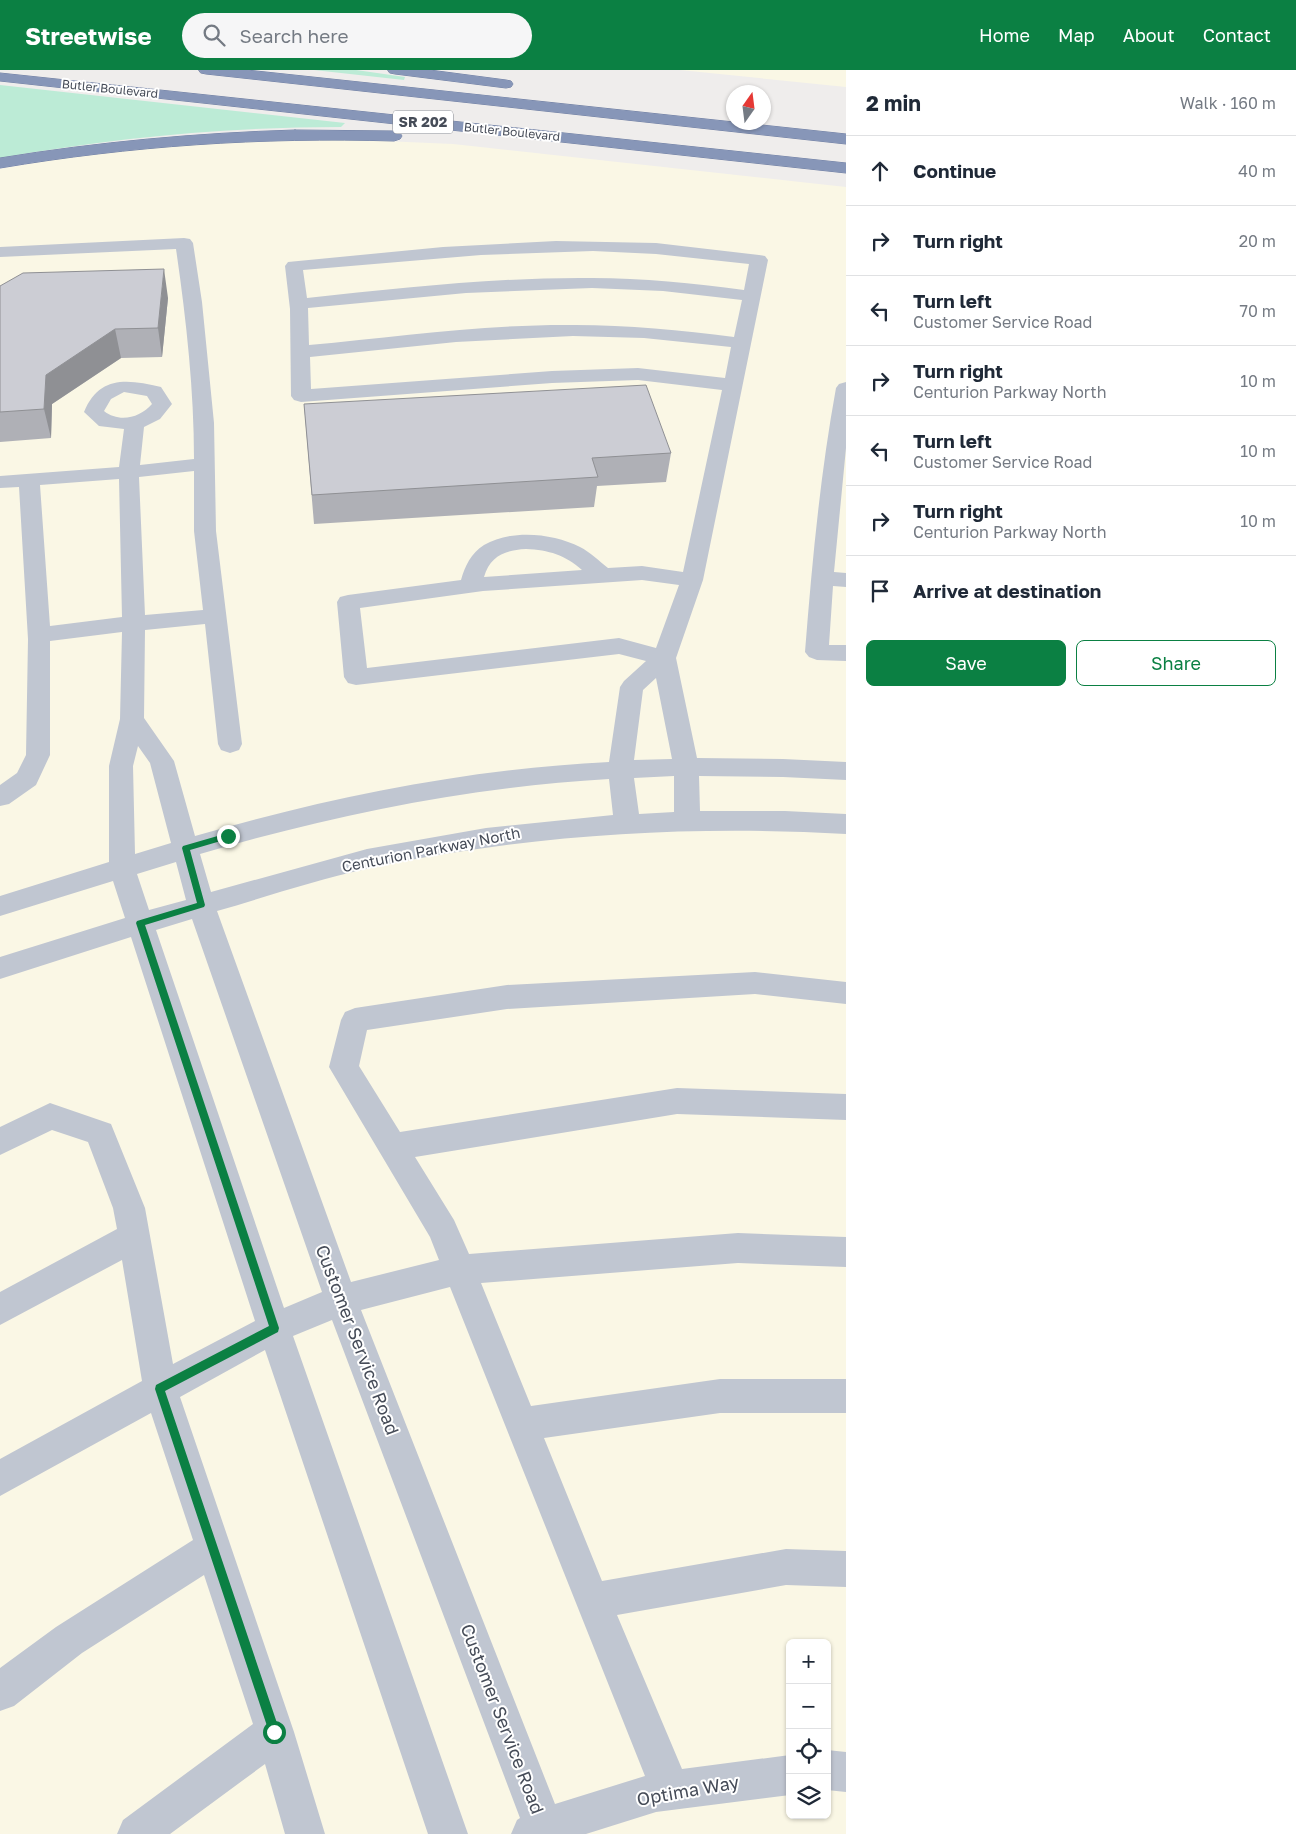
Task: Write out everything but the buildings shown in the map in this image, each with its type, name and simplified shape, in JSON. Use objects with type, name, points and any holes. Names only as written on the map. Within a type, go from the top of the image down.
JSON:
[{"type":"highway","name":"Butler Boulevard","points":[[206,70],[846,139]]},
{"type":"highway","points":[[395,70],[521,86]]},
{"type":"highway","name":"Butler Boulevard","points":[[0,77],[846,168]]},
{"type":"highway","points":[[771,117],[846,126]]},
{"type":"highway","points":[[0,163],[94,148],[187,138],[260,134],[352,134],[507,144],[846,178]]},
{"type":"street","points":[[0,252],[184,243],[180,278],[193,302],[204,423],[205,532],[230,744]]},
{"type":"street","points":[[627,823],[620,769],[632,687],[664,658],[692,580],[759,260],[669,249],[592,246],[463,251],[294,266],[298,304],[301,396],[552,377],[629,374],[732,385]]},
{"type":"street","points":[[298,304],[468,287],[519,285],[634,284],[751,296]]},
{"type":"street","points":[[300,352],[490,333],[552,331],[630,332],[741,343]]},
{"type":"street","points":[[846,388],[839,425],[822,578],[817,652],[846,653]]},
{"type":"street","points":[[134,424],[129,472],[134,623],[132,719],[121,766],[122,869],[274,1328],[448,1834]]},
{"type":"street","points":[[0,482],[204,464]]},
{"type":"street","points":[[0,797],[27,779],[38,755],[39,635],[29,480]]},
{"type":"street","points":[[470,586],[474,572],[482,557],[499,547],[514,542],[536,542],[560,546],[574,553],[603,576]]},
{"type":"street","points":[[664,658],[619,646],[356,677],[348,602],[470,586],[642,573],[692,580]]},
{"type":"street","points":[[822,578],[846,580]]},
{"type":"street","points":[[39,635],[134,623],[215,616]]},
{"type":"street","points":[[664,658],[686,767],[687,820]]},
{"type":"street","name":"Customer Service Road","points":[[132,719],[162,761],[201,905],[341,1300],[538,1831]]},
{"type":"street","points":[[0,906],[186,848],[364,802],[480,782],[620,769],[686,767],[785,766],[846,771]]},
{"type":"street","name":"Centurion Parkway North","points":[[0,968],[140,923],[364,860],[496,836],[627,823],[687,820],[793,820],[846,824]]},
{"type":"street","points":[[671,1791],[592,1601],[443,1230],[344,1067],[355,1020],[507,997],[745,983],[846,993]]},
{"type":"street","points":[[393,1147],[677,1101],[846,1107]]},
{"type":"street","points":[[0,1142],[50,1116],[100,1133],[128,1208],[160,1389],[274,1732],[305,1834]]},
{"type":"street","points":[[0,1309],[133,1237]]},
{"type":"street","points":[[0,1478],[274,1328],[341,1300],[459,1270],[738,1248],[846,1252]]},
{"type":"street","points":[[522,1424],[720,1396],[846,1396]]},
{"type":"street","points":[[0,1692],[69,1640],[213,1548]]},
{"type":"street","points":[[592,1601],[786,1567],[846,1569]]},
{"type":"street","points":[[137,1834],[274,1732]]},
{"type":"street","points":[[831,1770],[846,1772]]},
{"type":"street","name":"Optima Way","points":[[538,1831],[656,1792],[786,1776]]},
{"type":"shaded area","points":[[680,70],[846,70],[846,87]]},
{"type":"shaded area","points":[[314,138],[453,144],[846,187],[846,1834],[0,1834],[0,169],[104,151],[212,140]]},
{"type":"green space","points":[[314,70],[356,70],[405,77],[404,80]]},
{"type":"green space","points":[[0,85],[345,123],[341,127],[255,129],[127,139],[0,158]]},
{"type":"route","points":[[228,836],[186,848],[201,905],[140,923],[274,1328],[160,1389],[274,1732]]}]
